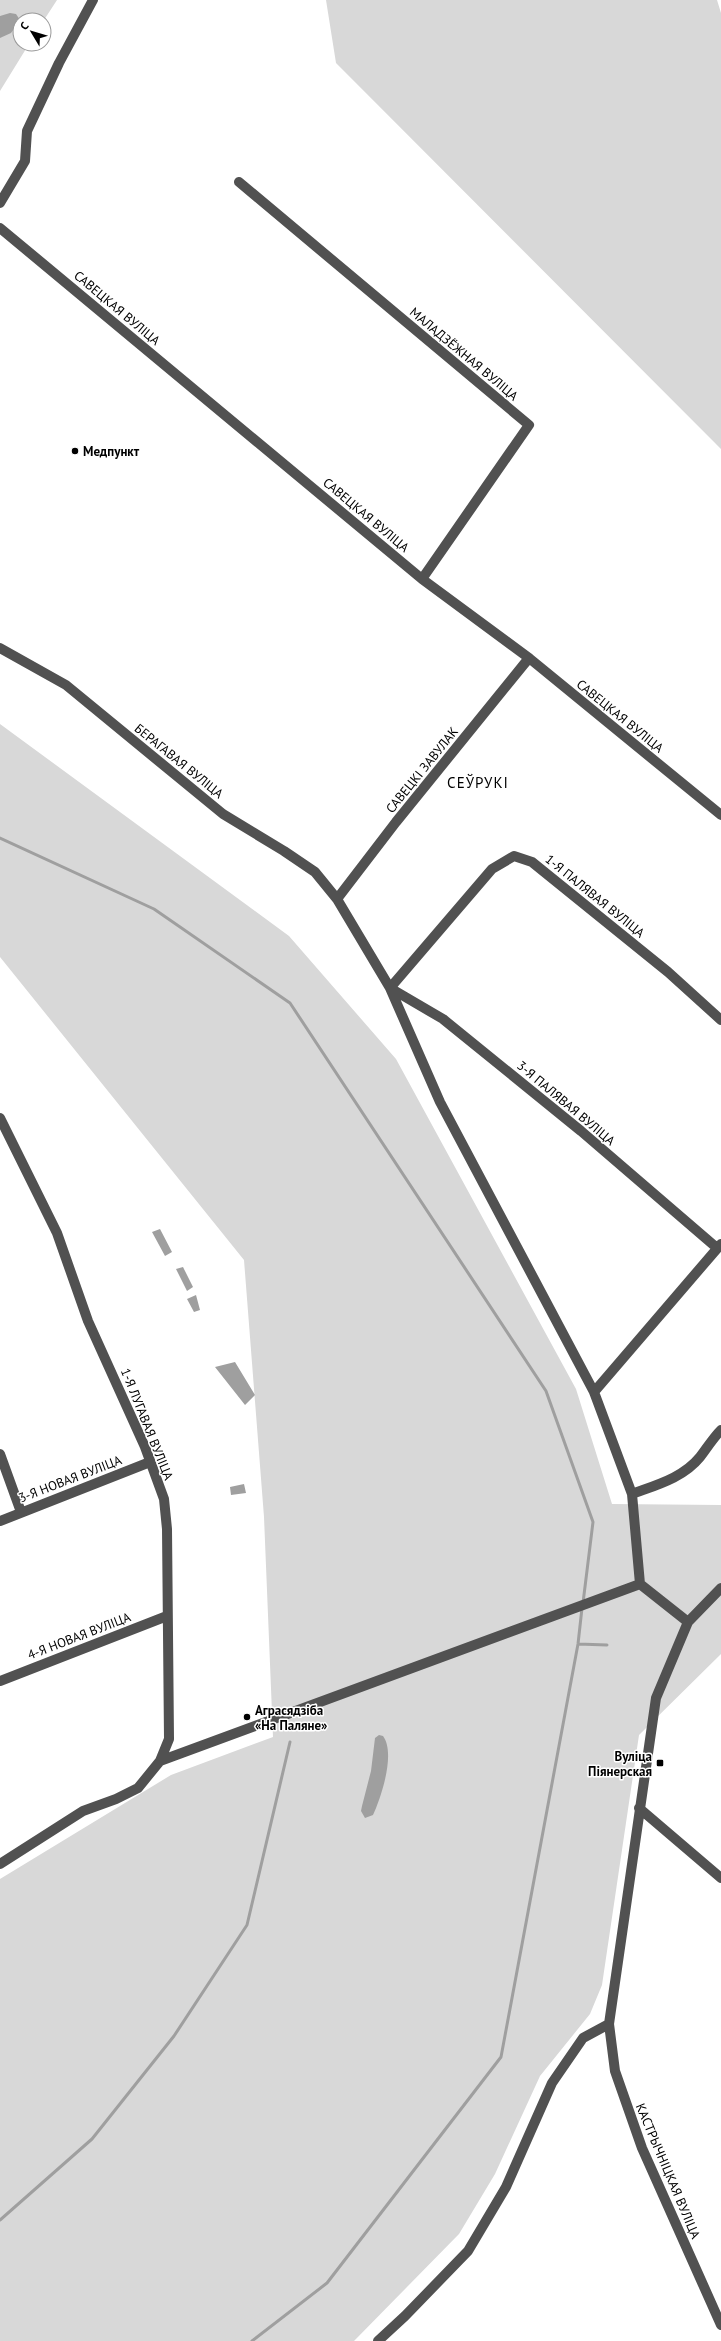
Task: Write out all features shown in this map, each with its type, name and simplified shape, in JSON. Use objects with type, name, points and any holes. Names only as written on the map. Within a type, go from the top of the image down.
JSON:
[{"type":"street","points":[[0,203],[25,161],[27,131],[59,63],[92,2]]},
{"type":"street","name":"МАЛАДЗЁЖНАЯ ВУЛІЦА","points":[[239,182],[529,425],[422,579]]},
{"type":"street","name":"САВЕЦКАЯ ВУЛІЦА","points":[[0,228],[422,579],[529,658],[721,815]]},
{"type":"street","name":"БЕРАГАВАЯ ВУЛІЦА","points":[[0,648],[66,685],[223,814],[284,851],[315,872],[337,899],[390,988],[440,1102],[594,1392],[632,1494],[640,1584]]},
{"type":"street","name":"САВЕЦКІ ЗАВУЛАК","points":[[337,899],[396,822],[529,658]]},
{"type":"street","name":"1-Я ПАЛЯВАЯ ВУЛІЦА","points":[[390,988],[492,869],[514,856],[532,862],[668,972],[721,1020]]},
{"type":"street","name":"3-Я ПАЛЯВАЯ ВУЛІЦА","points":[[390,988],[443,1019],[719,1246]]},
{"type":"street","name":"1-Я ЛУГАВАЯ ВУЛІЦА","points":[[0,1118],[57,1233],[88,1321],[125,1398],[164,1499],[166,1529],[169,1739],[160,1761]]},
{"type":"street","points":[[594,1392],[719,1246]]},
{"type":"street","points":[[632,1494],[673,1479],[699,1457],[709,1442],[721,1430]]},
{"type":"street","points":[[0,1454],[21,1512]]},
{"type":"street","name":"3-Я НОВАЯ ВУЛІЦА","points":[[0,1521],[150,1462]]},
{"type":"street","points":[[0,1864],[83,1811],[116,1799],[138,1788],[160,1761],[640,1584],[688,1622],[721,1588]]},
{"type":"street","name":"4-Я НОВАЯ ВУЛІЦА","points":[[0,1681],[167,1616]]},
{"type":"street","name":"КАСТРЫЧНІЦКАЯ ВУЛІЦА","points":[[688,1622],[656,1698],[609,2024],[615,2071],[642,2148],[721,2325]]},
{"type":"street","points":[[639,1808],[721,1878]]},
{"type":"street","points":[[378,2341],[405,2316],[468,2251],[506,2187],[552,2083],[584,2038],[609,2024]]},
{"type":"shaded area","points":[[0,0],[57,0],[49,12],[12,12],[12,52],[24,52],[0,91]]},
{"type":"shaded area","points":[[326,0],[717,0],[721,13],[721,449],[336,63]]},
{"type":"shaded area","points":[[12,13],[12,32],[0,38],[0,16]]},
{"type":"shaded area","points":[[0,724],[289,936],[396,1059],[576,1389],[612,1504],[721,1505],[721,1654],[639,1735],[602,1985],[590,2014],[540,2076],[495,2174],[459,2234],[354,2341],[0,2341],[0,1879],[171,1775],[273,1737],[264,1517],[244,1260],[0,957]]},
{"type":"shaded area","points":[[160,1229],[172,1252],[165,1256],[152,1232]]},
{"type":"shaded area","points":[[183,1267],[193,1287],[187,1291],[176,1269]]},
{"type":"shaded area","points":[[196,1295],[200,1310],[194,1312],[187,1299]]},
{"type":"shaded area","points":[[235,1362],[255,1395],[245,1405],[215,1367]]},
{"type":"shaded area","points":[[244,1484],[246,1493],[231,1495],[230,1487]]},
{"type":"shaded area","points":[[379,1735],[383,1736],[387,1744],[388,1764],[386,1776],[380,1798],[373,1815],[365,1818],[361,1811],[371,1771],[375,1738]]},
{"type":"waterway","points":[[0,838],[154,909],[290,1003],[546,1391],[593,1522],[583,1603]]},
{"type":"waterway","points":[[252,2341],[327,2283],[501,2057],[578,1644],[582,1608]]},
{"type":"waterway","points":[[578,1644],[607,1645]]},
{"type":"waterway","points":[[0,2220],[92,2139],[174,2036],[247,1925],[290,1742]]},
{"type":"place","name":"Медпункт","points":[[75,451]]},
{"type":"place","name":"Аграсядзіба «На Паляне»","points":[[247,1717]]},
{"type":"place","name":"Вуліца Піянерская","points":[[660,1763]]},
{"type":"district","name":"СЕЎРУКІ","points":[[478,782]]}]
